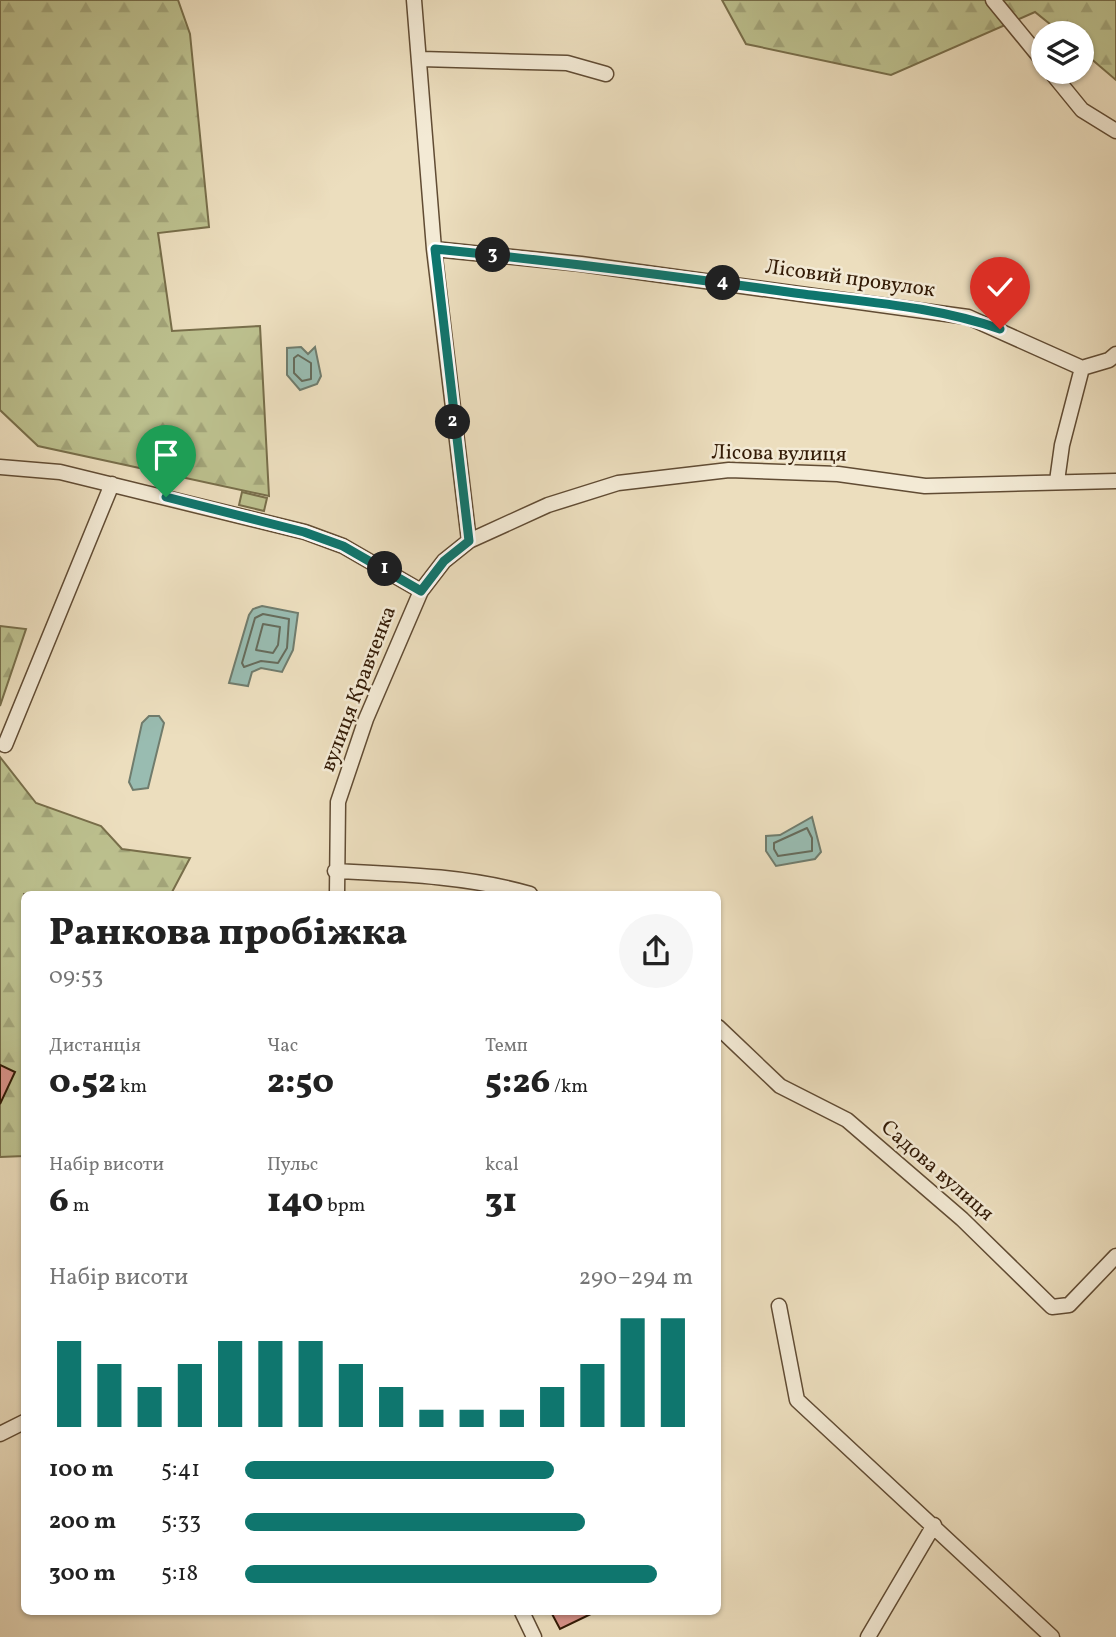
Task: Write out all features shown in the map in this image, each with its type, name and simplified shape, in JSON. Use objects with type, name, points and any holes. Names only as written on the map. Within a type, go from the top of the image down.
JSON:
[{"type":"street","points":[[414,0],[435,249],[469,541]]},
{"type":"street","points":[[993,0],[1031,46]]},
{"type":"street","points":[[421,59],[567,63],[606,74]]},
{"type":"street","points":[[1061,84],[1082,110],[1116,131]]},
{"type":"street","name":"Лісовий провулок","points":[[435,249],[581,264],[968,317],[1082,368]]},
{"type":"street","points":[[1057,481],[1062,444],[1082,368],[1109,360],[1116,354]]},
{"type":"street","points":[[0,467],[60,472],[317,537],[354,551],[421,591]]},
{"type":"street","name":"Лісова вулиця","points":[[469,541],[548,505],[618,483],[729,470],[838,474],[925,486],[1116,481]]},
{"type":"street","points":[[5,745],[112,484]]},
{"type":"street","name":"вулиця Кравченка","points":[[337,891],[338,802],[366,719],[421,591],[444,561],[469,541]]},
{"type":"street","points":[[335,871],[392,874],[519,891]]},
{"type":"street","name":"Садова вулиця","points":[[721,1030],[780,1086],[847,1120],[962,1219],[1052,1307],[1069,1305],[1116,1256]]},
{"type":"street","points":[[779,1306],[797,1400],[1052,1637]]},
{"type":"street","points":[[0,1434],[21,1424]]},
{"type":"street","points":[[868,1637],[934,1525]]},
{"type":"street","points":[[524,1615],[534,1637]]},
{"type":"green space","points":[[0,0],[178,0],[190,34],[209,227],[158,233],[172,331],[260,326],[269,496],[38,446],[0,410]]},
{"type":"green space","points":[[722,0],[1116,0],[1116,80],[1094,61],[1094,21],[1046,21],[1035,12],[891,75],[746,44]]},
{"type":"green space","points":[[242,492],[267,498],[264,511],[239,505]]},
{"type":"green space","points":[[0,626],[26,629],[0,706]]},
{"type":"green space","points":[[0,757],[36,803],[101,826],[122,849],[190,858],[173,891],[21,891],[21,1156],[0,1157]]},
{"type":"water","points":[[301,347],[308,354],[315,347],[321,376],[317,384],[300,390],[287,375],[287,348]]},
{"type":"water","points":[[262,606],[298,613],[293,650],[282,672],[261,668],[252,672],[248,686],[229,683],[249,615],[253,609]]},
{"type":"water","points":[[149,716],[159,716],[164,723],[148,788],[133,790],[129,782],[142,723]]},
{"type":"water","points":[[812,817],[821,852],[815,859],[776,866],[766,851],[766,836],[780,835]]},
{"type":"building","points":[[0,1065],[15,1072],[0,1104]]},
{"type":"building","points":[[553,1615],[589,1615],[560,1629]]},
{"type":"route","points":[[166,497],[304,532],[343,546],[421,591],[444,561],[469,541],[435,249],[581,264],[949,314],[968,317],[1000,329]]}]
